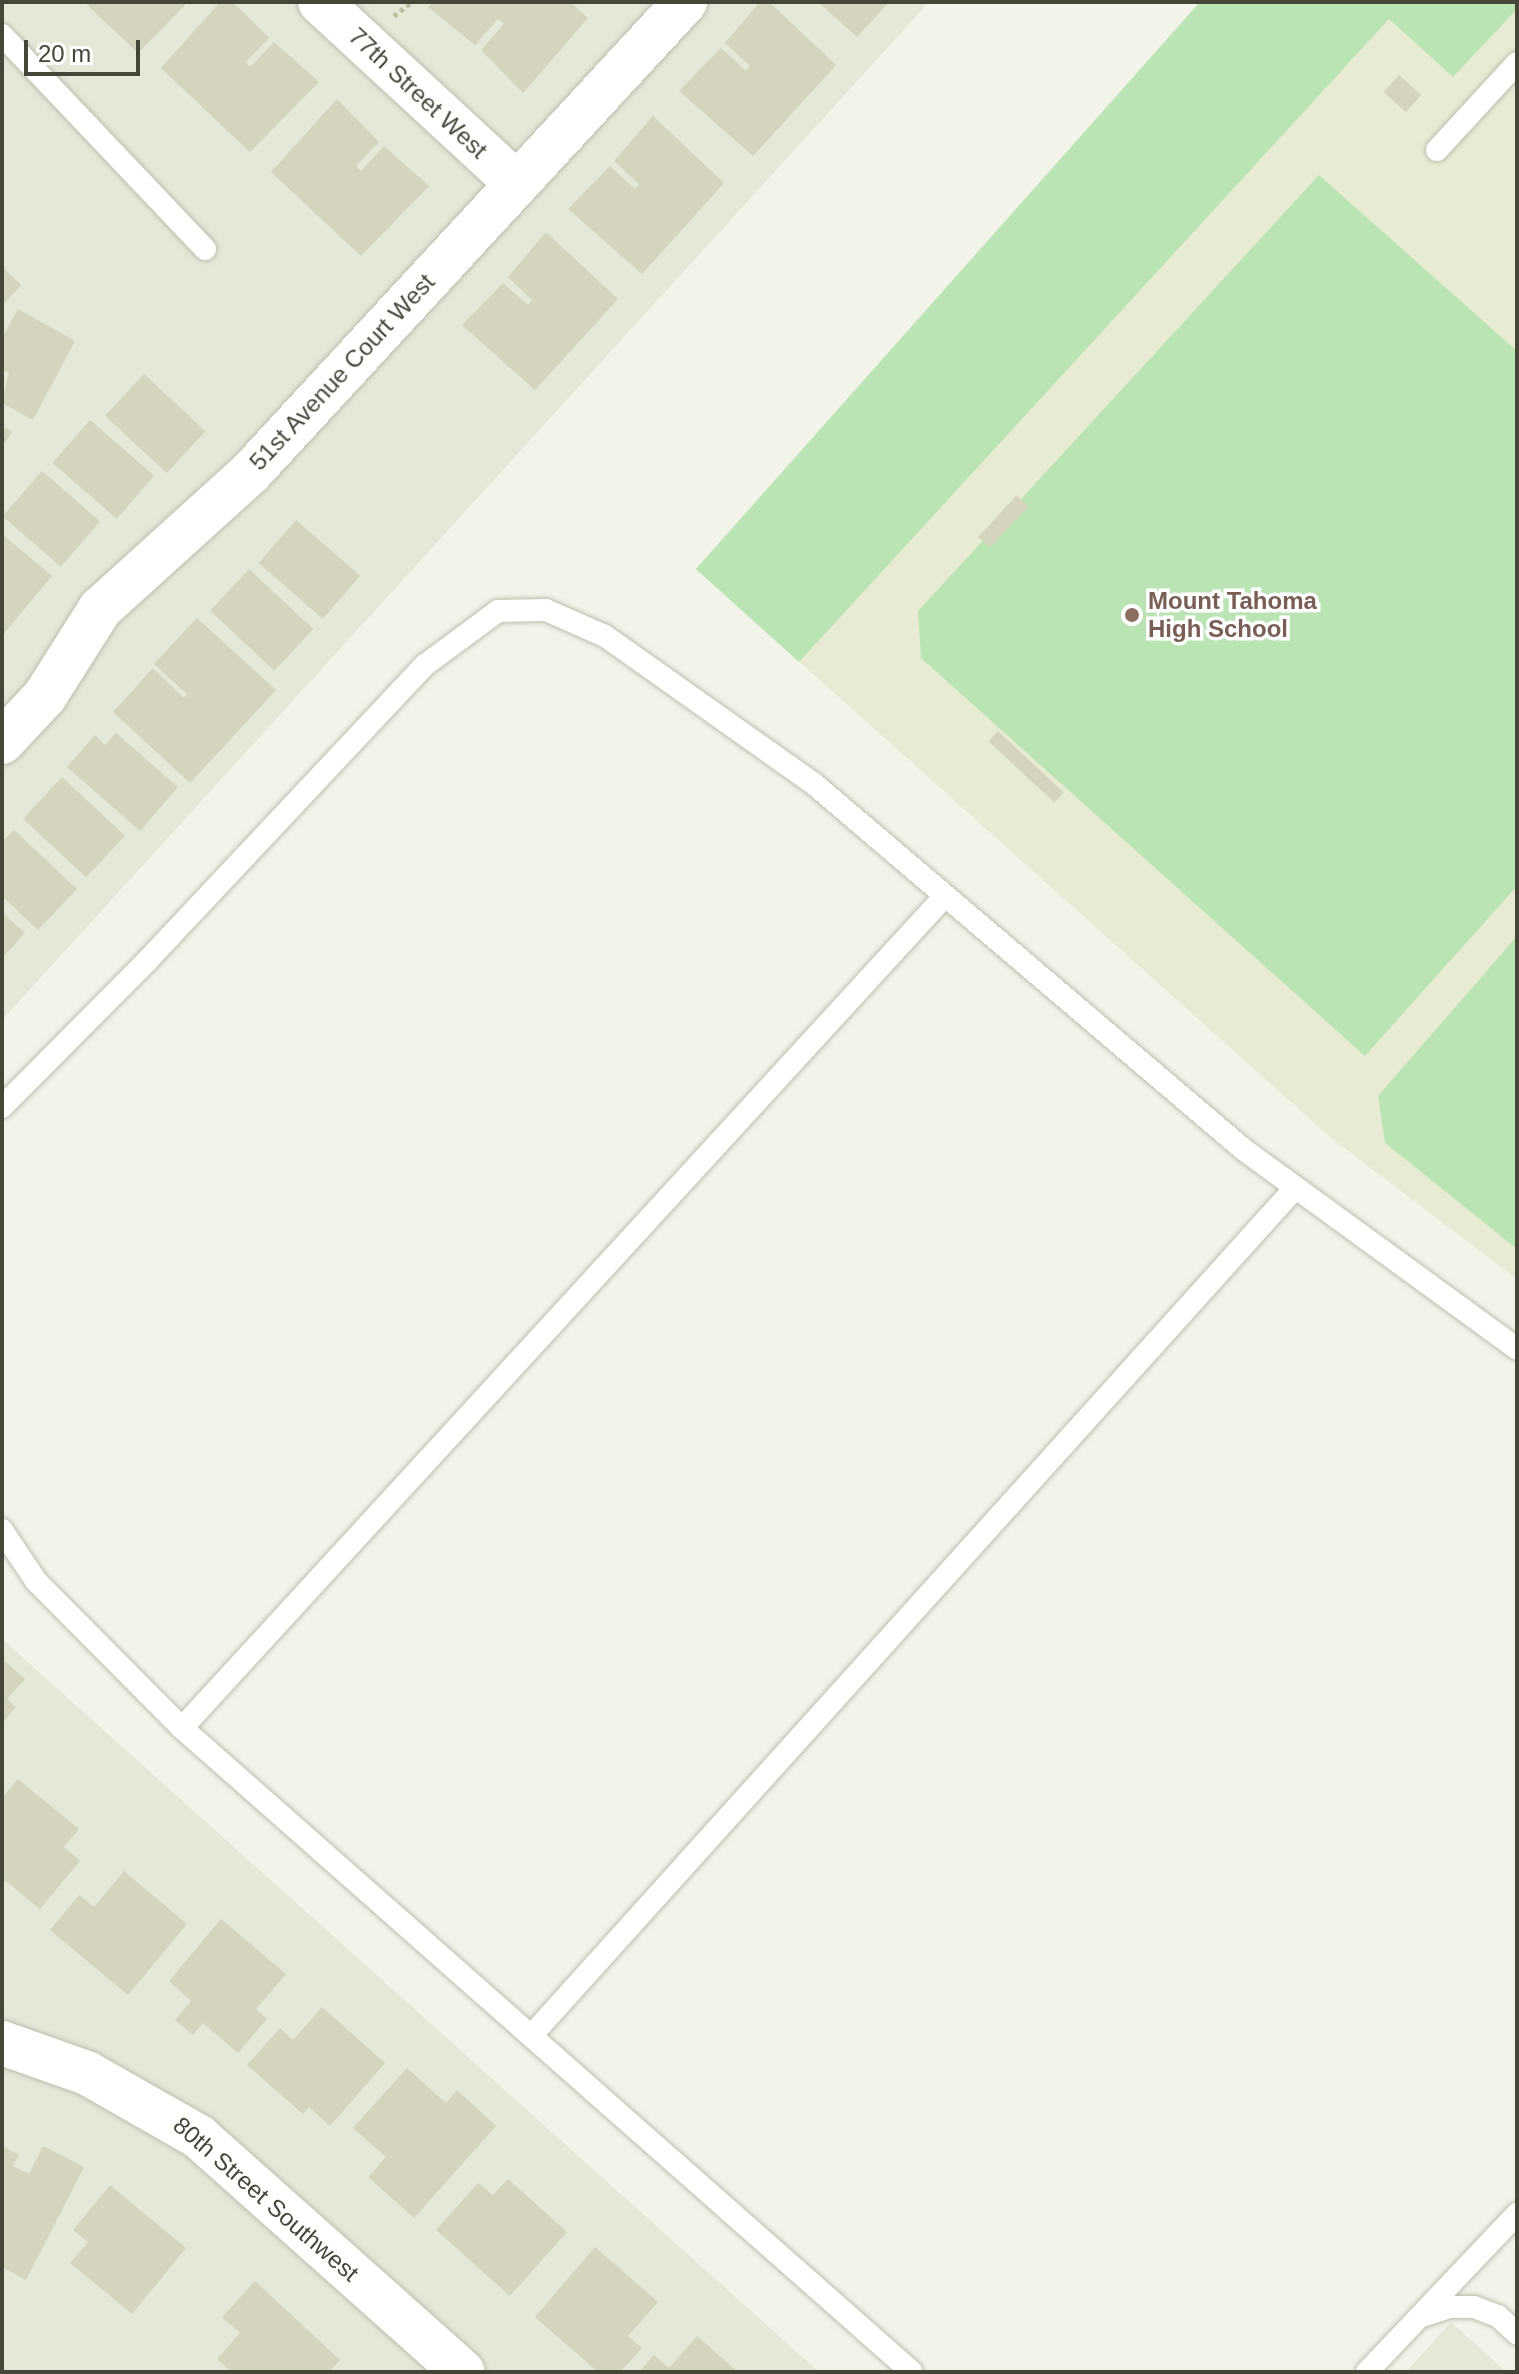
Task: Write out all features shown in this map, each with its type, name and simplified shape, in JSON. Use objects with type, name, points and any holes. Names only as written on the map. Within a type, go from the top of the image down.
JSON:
[{"type":"street","name":"77th Street West","points":[[320,2],[517,184]]},
{"type":"street","name":"51st Avenue Court West","points":[[2,742],[45,696],[100,609],[251,472],[685,2]]},
{"type":"street","name":"80th Street Southwest","points":[[2,2043],[87,2073],[199,2137],[459,2371]]},
{"type":"lane","points":[[2,35],[205,249]]},
{"type":"lane","points":[[1437,150],[1517,63]]},
{"type":"lane","points":[[2,1107],[146,962],[425,665],[498,611],[546,610],[605,636],[814,784],[945,896],[1014,950],[1138,1062],[1295,1188],[1517,1349]]},
{"type":"lane","points":[[182,1728],[945,896]]},
{"type":"lane","points":[[531,2036],[1295,1188]]},
{"type":"lane","points":[[2,1530],[36,1581],[182,1728],[912,2372]]},
{"type":"lane","points":[[1367,2372],[1517,2214]]},
{"type":"lane","points":[[1417,2318],[1449,2307],[1474,2307],[1498,2316],[1517,2334]]},
{"type":"path","points":[[386,21],[411,2]]},
{"type":"shaded area","points":[[2,2],[929,2],[2,1020]]},
{"type":"shaded area","name":"Mount Tahoma High School","points":[[1200,2],[1517,2],[1517,1279],[1331,1138],[696,569]]},
{"type":"shaded area","points":[[2,1639],[819,2372],[2,2372]]},
{"type":"shaded area","points":[[1451,2322],[1506,2372],[1406,2372]]},
{"type":"green space","points":[[1200,2],[1517,2],[1517,9],[1453,77],[1389,19],[799,662],[696,569]]},
{"type":"green space","points":[[1319,175],[1517,351],[1517,886],[1365,1056],[921,658],[918,611]]},
{"type":"green space","points":[[1517,936],[1517,1249],[1385,1143],[1378,1096]]},
{"type":"building","points":[[84,2],[188,2],[138,53]]},
{"type":"building","points":[[220,2],[233,2],[269,38],[246,62],[250,67],[274,42],[319,82],[250,152],[161,68]]},
{"type":"building","points":[[433,2],[570,2],[588,18],[523,93],[481,50],[504,24],[498,19],[475,45],[428,7]]},
{"type":"building","points":[[760,2],[769,2],[836,65],[753,156],[679,91],[721,48],[746,71],[750,66],[725,43]]},
{"type":"building","points":[[818,2],[889,2],[857,37]]},
{"type":"building","points":[[1399,75],[1421,95],[1406,112],[1384,92]]},
{"type":"building","points":[[337,99],[379,142],[356,166],[361,171],[384,146],[429,186],[361,256],[271,172]]},
{"type":"building","points":[[653,116],[724,183],[642,274],[568,209],[610,166],[635,189],[639,184],[614,161]]},
{"type":"building","points":[[546,232],[618,299],[535,390],[462,325],[503,283],[528,305],[532,300],[508,277]]},
{"type":"building","points":[[2,267],[21,285],[2,306]]},
{"type":"building","points":[[18,309],[75,341],[33,420],[2,403],[9,373],[2,369],[2,338]]},
{"type":"building","points":[[144,374],[205,431],[167,473],[105,416]]},
{"type":"building","points":[[90,420],[154,476],[117,519],[53,463]]},
{"type":"building","points":[[2,426],[12,432],[2,447]]},
{"type":"building","points":[[42,471],[100,522],[61,567],[3,516]]},
{"type":"building","points":[[1017,495],[1029,506],[990,548],[978,537]]},
{"type":"building","points":[[296,520],[360,576],[323,619],[259,563]]},
{"type":"building","points":[[2,534],[52,576],[2,636]]},
{"type":"building","points":[[249,569],[313,629],[274,671],[210,611]]},
{"type":"building","points":[[197,618],[276,690],[190,783],[113,712],[153,668],[184,698],[187,694],[154,664]]},
{"type":"building","points":[[998,731],[1064,792],[1054,803],[988,741]]},
{"type":"building","points":[[116,733],[178,787],[140,831],[67,767],[95,735],[105,745]]},
{"type":"building","points":[[62,777],[125,836],[86,877],[23,819]]},
{"type":"building","points":[[14,830],[77,889],[38,930],[2,896],[2,842]]},
{"type":"building","points":[[2,913],[25,933],[2,958]]},
{"type":"building","points":[[2,1659],[25,1679],[7,1699],[16,1707],[2,1723]]},
{"type":"building","points":[[18,1779],[79,1829],[64,1847],[80,1861],[40,1909],[2,1878],[2,1798]]},
{"type":"building","points":[[124,1871],[187,1924],[128,1995],[50,1930],[79,1895],[94,1907]]},
{"type":"building","points":[[221,1919],[286,1974],[256,2009],[267,2019],[238,2053],[203,2023],[193,2035],[175,2020],[191,2001],[169,1981]]},
{"type":"building","points":[[322,2007],[385,2063],[330,2126],[309,2107],[303,2114],[247,2065],[280,2028],[293,2040]]},
{"type":"building","points":[[407,2068],[446,2103],[457,2090],[496,2126],[414,2218],[368,2177],[386,2157],[353,2128]]},
{"type":"building","points":[[2,2146],[19,2155],[13,2166],[29,2174],[43,2146],[84,2167],[26,2280],[2,2267]]},
{"type":"building","points":[[508,2179],[567,2232],[510,2296],[436,2230],[478,2183],[493,2195]]},
{"type":"building","points":[[110,2185],[186,2248],[132,2314],[70,2263],[88,2242],[73,2230]]},
{"type":"building","points":[[595,2247],[658,2302],[628,2336],[642,2348],[620,2372],[598,2372],[535,2317]]},
{"type":"building","points":[[255,2281],[340,2360],[329,2372],[231,2372],[217,2359],[240,2333],[222,2317]]},
{"type":"building","points":[[697,2336],[738,2372],[639,2372],[654,2355],[669,2368]]},
{"type":"place","name":"Mount Tahoma High School","points":[[1132,615]]}]
